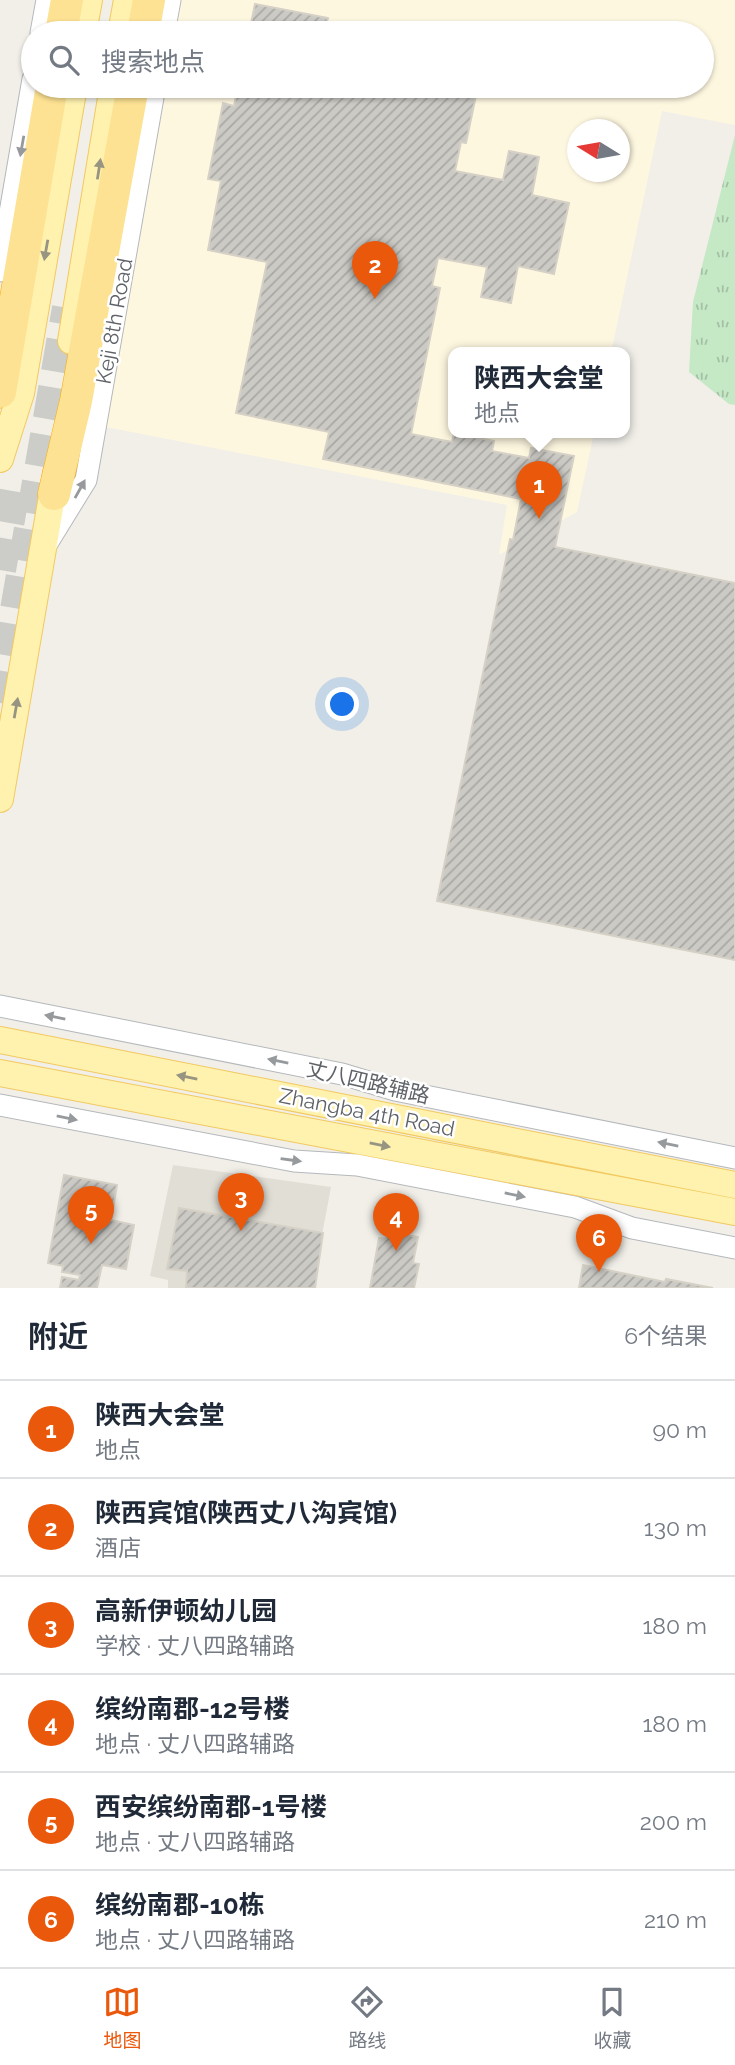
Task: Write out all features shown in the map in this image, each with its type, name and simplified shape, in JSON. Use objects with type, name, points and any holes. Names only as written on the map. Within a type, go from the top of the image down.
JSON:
[{"type":"highway","points":[[63,21],[67,0]]},
{"type":"highway","points":[[145,21],[149,0]]},
{"type":"highway","points":[[0,392],[50,98]]},
{"type":"highway","points":[[54,494],[76,401],[131,98]]},
{"type":"main road","points":[[85,21],[89,0]]},
{"type":"main road","points":[[123,21],[127,0]]},
{"type":"main road","points":[[0,459],[21,393],[72,98]]},
{"type":"main road","name":"Keji 8th Road","points":[[0,799],[54,494],[61,409],[111,98]]},
{"type":"main road","name":"Zhangba 4th Road","points":[[0,1040],[735,1185]]},
{"type":"main road","name":"Zhangba 4th Road","points":[[0,1073],[735,1212]]},
{"type":"street","points":[[43,21],[47,0]]},
{"type":"street","points":[[166,21],[170,0]]},
{"type":"street","points":[[0,271],[30,98]]},
{"type":"street","name":"Keji 8th Road","points":[[45,547],[86,480],[153,98]]},
{"type":"street","name":"丈八四路辅路","points":[[0,1006],[342,1074],[395,1090],[735,1157]]},
{"type":"street","points":[[0,1105],[294,1161],[357,1165],[575,1207],[632,1228],[735,1248]]},
{"type":"shaded area","points":[[179,0],[735,0],[735,125],[662,111],[612,347],[448,347],[448,438],[593,438],[577,512],[499,555],[507,505],[106,427],[163,98],[714,98],[714,21],[176,21]]},
{"type":"shaded area","points":[[173,1165],[331,1187],[312,1288],[168,1288],[168,1280],[150,1276]]},
{"type":"green space","points":[[735,135],[735,405],[729,404],[689,372],[693,302]]},
{"type":"building","points":[[255,4],[328,18],[327,21],[251,21]]},
{"type":"building","points":[[236,98],[475,98],[466,143],[461,142],[455,171],[503,180],[509,151],[539,157],[532,195],[569,203],[554,274],[518,266],[511,303],[481,297],[487,267],[438,258],[432,286],[440,288],[411,434],[452,442],[453,438],[494,441],[492,451],[529,458],[531,448],[574,456],[555,547],[735,583],[735,960],[437,901],[510,539],[513,540],[521,499],[323,459],[329,432],[236,413],[267,262],[208,250],[221,181],[208,179],[223,103],[234,106]]},
{"type":"building","points":[[64,1175],[117,1185],[111,1220],[134,1225],[126,1269],[102,1265],[97,1288],[60,1288],[62,1277],[79,1280],[80,1275],[62,1272],[63,1266],[48,1263]]},
{"type":"building","points":[[179,1208],[323,1233],[315,1288],[186,1288],[187,1271],[167,1269]]},
{"type":"building","points":[[388,1232],[418,1237],[413,1263],[419,1264],[414,1288],[370,1288],[379,1238],[386,1239]]},
{"type":"building","points":[[583,1265],[665,1282],[666,1279],[713,1288],[579,1288]]},
{"type":"tunnel","points":[[0,703],[68,308]]},
{"type":"tunnel","points":[[0,570],[14,491]]},
{"type":"place","name":"陕西宾馆(陕西丈八沟宾馆)","points":[[375,299]]},
{"type":"place","name":"陕西大会堂","points":[[539,519]]},
{"type":"place","name":"高新伊顿幼儿园","points":[[241,1231]]},
{"type":"place","name":"西安缤纷南郡-1号楼","points":[[91,1244]]},
{"type":"place","name":"缤纷南郡-12号楼","points":[[396,1251]]},
{"type":"place","name":"缤纷南郡-10栋","points":[[599,1272]]}]
